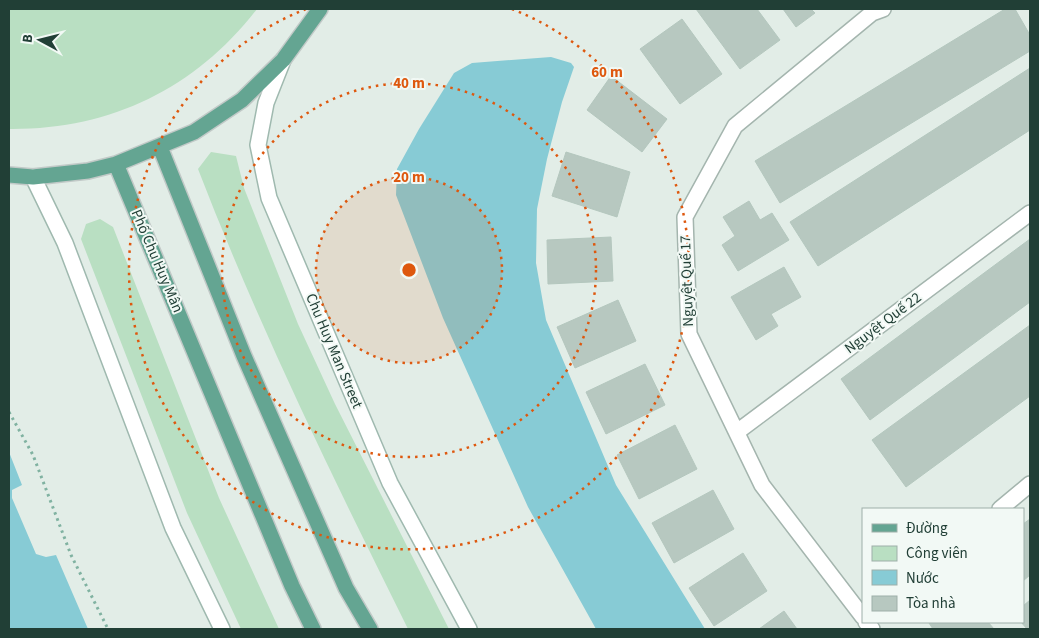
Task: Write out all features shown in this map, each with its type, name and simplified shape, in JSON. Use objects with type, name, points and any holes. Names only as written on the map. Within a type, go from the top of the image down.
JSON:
[{"type":"main road","points":[[9,175],[33,177],[88,171],[116,164],[194,132],[242,100],[283,60],[320,9]]},
{"type":"main road","points":[[160,147],[248,364],[346,588],[370,629]]},
{"type":"main road","points":[[116,164],[292,586],[313,629]]},
{"type":"street","name":"Nguyệt Quế 17","points":[[862,616],[762,485],[689,334],[685,218],[734,126],[872,13],[883,9]]},
{"type":"street","name":"Chu Huy Man Street","points":[[283,60],[266,104],[258,146],[268,198],[390,483],[470,629]]},
{"type":"street","points":[[33,177],[65,242],[173,528],[222,629]]},
{"type":"street","name":"Nguyệt Quế 22","points":[[736,432],[1030,213]]},
{"type":"street","points":[[1001,508],[1030,484]]},
{"type":"path","points":[[9,412],[33,455],[71,555],[108,629]]},
{"type":"green space","points":[[9,9],[257,9],[233,37],[206,62],[178,82],[148,99],[116,113],[82,122],[46,127],[9,129]]},
{"type":"green space","points":[[211,152],[236,156],[244,188],[298,324],[335,404],[449,629],[408,629],[298,402],[221,228],[198,169]]},
{"type":"green space","points":[[100,219],[113,227],[219,498],[279,629],[241,629],[187,513],[81,239],[86,224]]},
{"type":"water","points":[[551,57],[571,63],[574,67],[562,102],[547,159],[537,209],[536,263],[546,320],[616,485],[705,629],[596,629],[528,507],[443,318],[396,195],[397,169],[419,129],[454,73],[472,63]]},
{"type":"water","points":[[9,452],[22,485],[12,490],[12,498],[36,554],[46,557],[56,555],[88,629],[9,629]]},
{"type":"building","points":[[696,9],[757,9],[780,40],[740,69]]},
{"type":"building","points":[[783,9],[811,9],[815,13],[796,27]]},
{"type":"building","points":[[1005,9],[1015,9],[1030,35],[1030,51],[780,203],[755,161]]},
{"type":"building","points":[[682,19],[722,74],[680,104],[640,49]]},
{"type":"building","points":[[1030,68],[1030,130],[818,266],[790,222]]},
{"type":"building","points":[[611,76],[667,119],[642,152],[587,110]]},
{"type":"building","points":[[566,152],[630,172],[617,217],[552,196]]},
{"type":"building","points":[[749,201],[760,220],[772,213],[789,240],[738,271],[722,245],[735,236],[723,217]]},
{"type":"building","points":[[611,237],[613,281],[548,284],[547,240]]},
{"type":"building","points":[[1030,239],[1030,302],[870,420],[841,379]]},
{"type":"building","points":[[784,267],[801,297],[771,314],[778,326],[756,340],[731,297]]},
{"type":"building","points":[[618,300],[636,341],[575,368],[557,327]]},
{"type":"building","points":[[1030,325],[1030,396],[906,487],[872,440]]},
{"type":"building","points":[[645,364],[665,405],[606,434],[586,392]]},
{"type":"building","points":[[675,425],[697,469],[639,499],[617,455]]},
{"type":"building","points":[[713,490],[734,529],[674,563],[652,523]]},
{"type":"building","points":[[1030,519],[1030,575],[1024,580],[1024,523]]},
{"type":"building","points":[[743,553],[767,591],[714,626],[689,588]]},
{"type":"building","points":[[1030,600],[1030,629],[1027,629],[1022,623],[1024,623],[1024,605]]},
{"type":"building","points":[[784,611],[797,629],[759,629]]},
{"type":"building","points":[[929,623],[989,623],[994,629],[933,629]]}]
